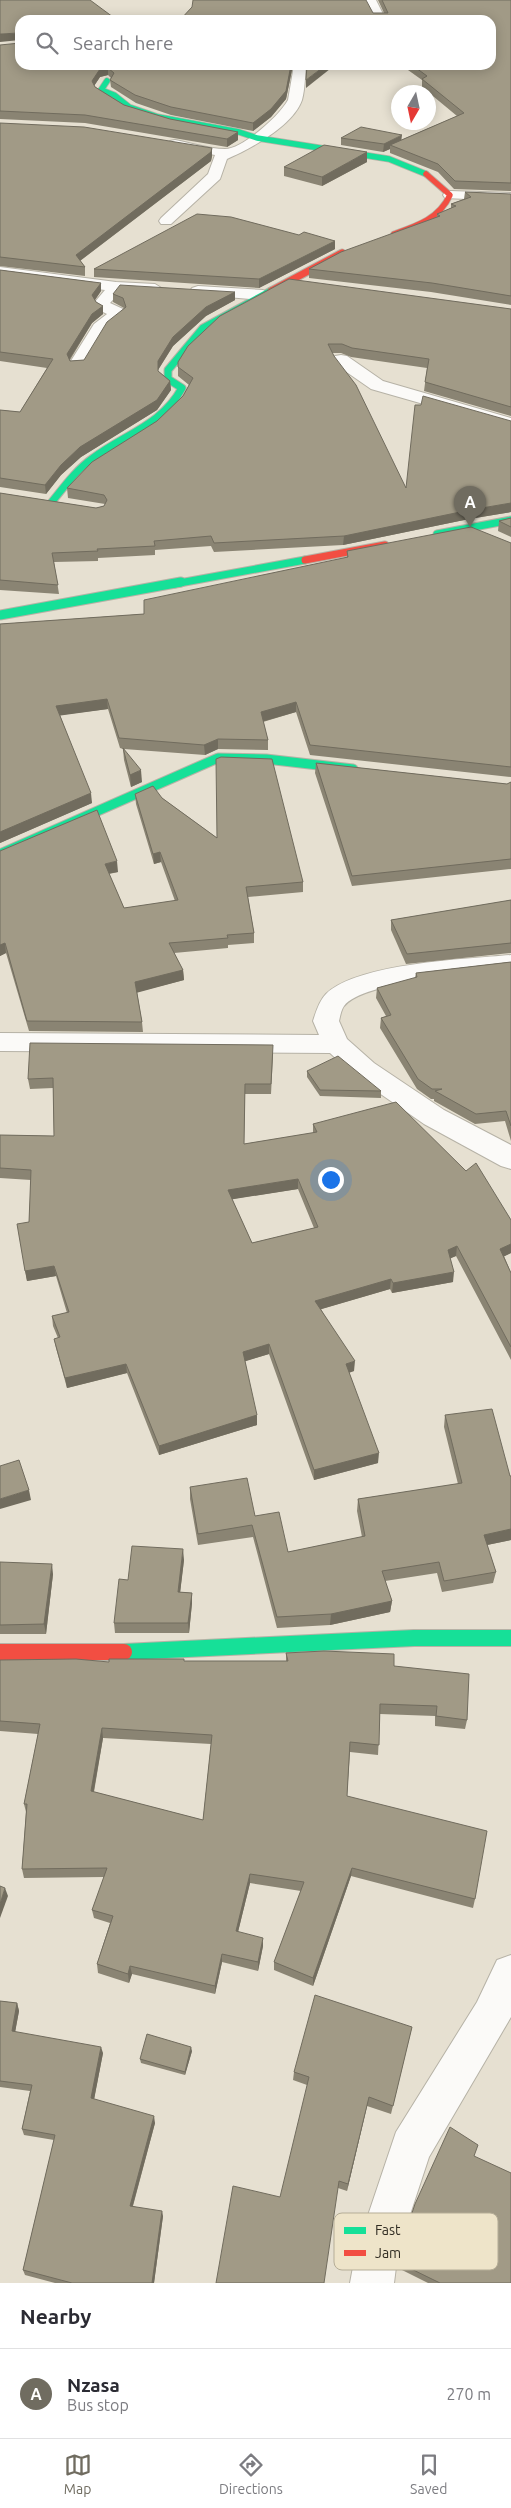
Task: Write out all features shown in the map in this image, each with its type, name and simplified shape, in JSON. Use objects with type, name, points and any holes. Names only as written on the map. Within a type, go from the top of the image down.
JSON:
[{"type":"street","points":[[370,0],[380,15]]},
{"type":"street","points":[[166,221],[215,176],[221,157],[247,146],[274,126],[293,103],[299,70]]},
{"type":"street","points":[[107,81],[101,90],[114,95],[129,107],[172,121],[239,132],[257,138],[389,159],[432,177],[450,195],[511,197]]},
{"type":"street","points":[[159,141],[226,154]]},
{"type":"street","points":[[387,237],[428,220],[442,211],[450,195]]},
{"type":"street","points":[[43,501],[100,453],[142,431],[156,420],[177,398],[182,388],[168,380],[168,370],[193,337],[213,320],[353,249]]},
{"type":"street","points":[[0,272],[116,287],[263,295]]},
{"type":"street","points":[[286,282],[311,286]]},
{"type":"street","points":[[77,364],[100,327],[117,314],[117,312],[103,306],[102,303],[116,287]]},
{"type":"street","points":[[341,360],[377,385],[511,424]]},
{"type":"street","points":[[43,501],[76,506]]},
{"type":"street","points":[[426,537],[511,520]]},
{"type":"street","points":[[470,528],[487,536]]},
{"type":"street","points":[[0,615],[400,542]]},
{"type":"street","points":[[0,854],[218,758],[266,759],[364,770]]},
{"type":"street","points":[[511,963],[400,976],[358,987],[336,999],[326,1021],[336,1044],[365,1070],[434,1117],[507,1155],[511,1160]]},
{"type":"street","points":[[0,1042],[336,1044]]},
{"type":"street","points":[[0,1652],[85,1654],[211,1650],[424,1638],[511,1638]]},
{"type":"street","points":[[389,2213],[411,2147],[492,2016],[511,1974]]},
{"type":"street","points":[[372,2283],[374,2270]]},
{"type":"building","points":[[0,0],[90,0],[110,15],[15,15],[15,33],[0,34]]},
{"type":"building","points":[[193,0],[366,0],[373,13],[388,13],[382,0],[511,0],[511,183],[455,181],[438,164],[390,145],[425,130],[436,130],[436,125],[464,113],[436,90],[436,85],[429,85],[422,79],[427,76],[419,70],[496,70],[496,15],[185,15],[192,7]]},
{"type":"building","points":[[15,44],[15,70],[99,70],[92,81],[95,87],[124,105],[170,119],[238,132],[227,139],[85,115],[0,111],[0,45]]},
{"type":"building","points":[[110,70],[290,70],[286,91],[271,109],[253,123],[171,107],[135,95],[110,80],[114,73]]},
{"type":"building","points":[[307,70],[319,70],[306,80]]},
{"type":"building","points":[[0,123],[84,127],[212,148],[211,152],[76,255],[85,267],[0,257]]},
{"type":"building","points":[[361,127],[402,135],[384,144],[341,138]]},
{"type":"building","points":[[324,145],[367,152],[322,177],[284,167]]},
{"type":"building","points":[[465,192],[511,194],[511,296],[432,283],[309,269],[341,252],[440,216],[437,214],[456,206],[451,204],[471,197]]},
{"type":"building","points":[[197,214],[231,217],[299,235],[304,232],[335,241],[259,279],[94,269]]},
{"type":"building","points":[[0,270],[101,283],[92,295],[96,302],[103,306],[92,314],[67,354],[70,361],[84,360],[107,322],[126,307],[123,298],[113,294],[120,285],[235,292],[206,307],[173,337],[158,361],[158,371],[170,381],[157,400],[80,447],[61,465],[45,485],[0,478],[0,410],[20,412],[53,359],[0,352]]},
{"type":"building","points":[[289,279],[511,309],[511,407],[425,382],[429,359],[352,348],[342,344],[328,344],[334,356],[356,385],[406,488],[415,405],[421,405],[423,396],[511,421],[511,503],[344,536],[214,543],[211,536],[154,541],[155,546],[52,553],[58,585],[0,580],[0,493],[96,508],[104,506],[107,500],[104,495],[67,488],[92,462],[157,421],[183,396],[193,378],[178,367],[178,362],[188,346],[220,316]]},
{"type":"building","points":[[511,518],[511,527],[499,521]]},
{"type":"building","points":[[471,527],[511,543],[511,767],[310,745],[296,702],[261,712],[268,740],[218,739],[204,745],[119,738],[107,699],[56,706],[91,793],[0,832],[0,624],[144,614],[144,600],[348,557],[347,551]]},
{"type":"building","points":[[123,748],[141,770],[130,775]]},
{"type":"building","points":[[221,757],[272,759],[303,882],[246,887],[254,933],[227,935],[228,938],[169,943],[183,970],[135,982],[142,1022],[27,1021],[5,943],[0,945],[0,851],[97,810],[117,861],[105,864],[124,908],[178,900],[160,852],[153,854],[135,794],[153,786],[162,798],[217,838],[216,759]]},
{"type":"building","points":[[316,763],[507,784],[511,782],[511,859],[352,876]]},
{"type":"building","points":[[511,900],[511,943],[407,954],[391,920]]},
{"type":"building","points":[[511,962],[511,1126],[506,1111],[476,1114],[435,1091],[442,1089],[432,1089],[418,1079],[381,1018],[391,1015],[377,988],[417,977],[416,973]]},
{"type":"building","points":[[30,1043],[273,1045],[271,1084],[245,1084],[244,1144],[317,1132],[313,1124],[396,1102],[466,1171],[476,1163],[511,1220],[511,1244],[500,1249],[511,1273],[511,1347],[457,1246],[448,1250],[454,1272],[393,1283],[391,1279],[315,1301],[355,1361],[346,1364],[379,1453],[314,1470],[269,1344],[243,1352],[257,1415],[159,1446],[126,1364],[65,1378],[54,1339],[60,1337],[52,1316],[69,1312],[54,1266],[25,1271],[17,1224],[29,1222],[31,1170],[0,1168],[0,1135],[54,1136],[53,1078],[28,1079]],"holes":[[[298,1179],[318,1227],[252,1243],[228,1190]]]},
{"type":"building","points":[[338,1056],[381,1091],[320,1090],[307,1071]]},
{"type":"building","points":[[492,1409],[511,1476],[511,1529],[484,1535],[496,1572],[444,1581],[439,1562],[382,1571],[392,1601],[331,1614],[277,1617],[252,1525],[198,1534],[190,1487],[247,1478],[255,1516],[279,1512],[288,1552],[365,1536],[358,1499],[462,1483],[445,1415]]},
{"type":"building","points":[[19,1460],[29,1490],[0,1499],[0,1466]]},
{"type":"building","points":[[132,1546],[183,1549],[178,1592],[192,1593],[188,1623],[114,1623],[119,1579],[128,1580]]},
{"type":"building","points":[[0,1562],[52,1564],[44,1624],[0,1625]]},
{"type":"building","points":[[324,1651],[394,1654],[394,1666],[469,1674],[467,1720],[436,1716],[437,1706],[380,1704],[379,1745],[350,1742],[347,1796],[487,1831],[475,1899],[352,1868],[313,1978],[274,1962],[304,1882],[250,1874],[236,1931],[263,1938],[258,1962],[222,1954],[215,1986],[130,1966],[128,1974],[97,1964],[113,1916],[92,1910],[107,1868],[22,1869],[27,1804],[24,1804],[40,1724],[0,1721],[0,1660],[76,1659],[109,1662],[109,1659],[184,1659],[184,1661],[288,1661],[286,1653]],"holes":[[[102,1728],[212,1735],[203,1820],[91,1791]]]},
{"type":"building","points":[[0,1886],[5,1888],[0,1904]]},
{"type":"building","points":[[315,1995],[412,2027],[393,2106],[369,2097],[348,2184],[339,2181],[324,2283],[216,2283],[233,2186],[280,2197],[309,2077],[294,2072]]},
{"type":"building","points":[[0,2001],[17,2003],[12,2031],[101,2047],[91,2098],[154,2116],[130,2206],[162,2211],[152,2283],[72,2283],[23,2270],[55,2135],[22,2129],[32,2085],[0,2081]]},
{"type":"building","points":[[147,2034],[191,2047],[185,2072],[140,2059]]},
{"type":"building","points":[[450,2127],[478,2145],[474,2156],[511,2173],[511,2283],[440,2283],[413,2270],[498,2270],[498,2213],[412,2213]]},
{"type":"traffic: fast","points":[[107,81],[101,90],[114,95],[129,107],[158,117],[239,132],[257,138],[389,159],[426,174]]},
{"type":"traffic: fast","points":[[51,503],[76,473],[93,458],[143,429],[166,412],[182,388],[168,379],[168,370],[203,328],[271,291]]},
{"type":"traffic: fast","points":[[437,534],[511,520]]},
{"type":"traffic: fast","points":[[0,615],[305,560]]},
{"type":"traffic: fast","points":[[0,854],[218,758],[266,759],[353,769]]},
{"type":"traffic: fast","points":[[124,1652],[414,1638],[511,1638]]},
{"type":"traffic: jam","points":[[394,234],[435,216],[446,203],[450,195],[432,177],[426,174]]},
{"type":"traffic: jam","points":[[271,291],[342,253]]},
{"type":"traffic: jam","points":[[305,560],[385,545]]},
{"type":"traffic: jam","points":[[0,1652],[124,1652]]},
{"type":"place","name":"Nzasa","points":[[470,527]]}]
